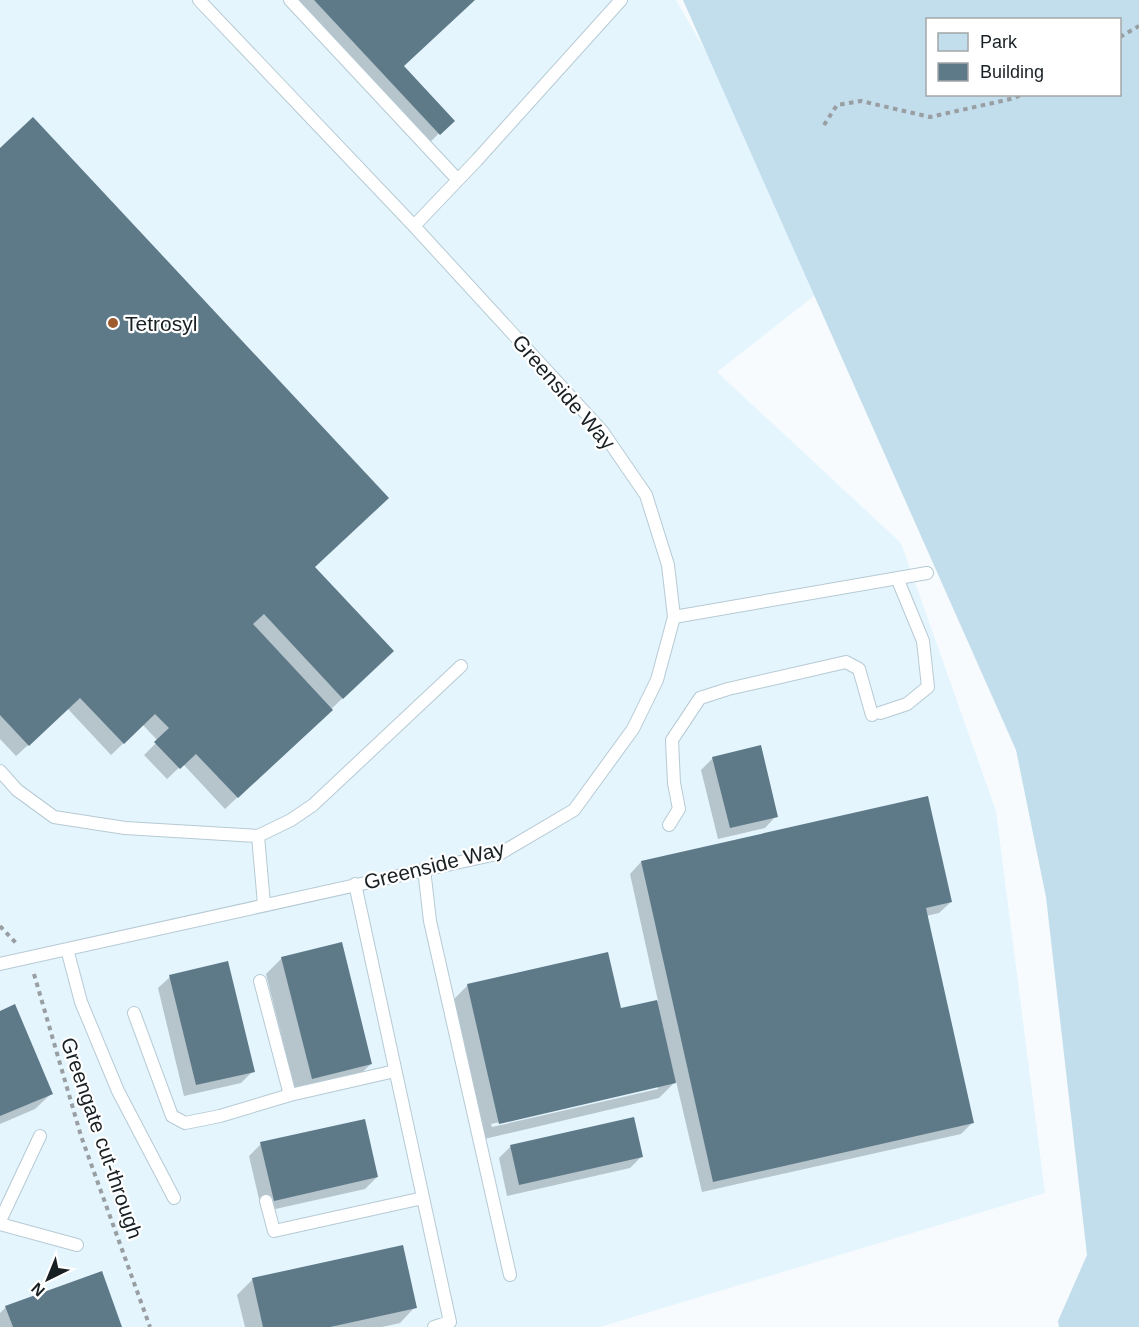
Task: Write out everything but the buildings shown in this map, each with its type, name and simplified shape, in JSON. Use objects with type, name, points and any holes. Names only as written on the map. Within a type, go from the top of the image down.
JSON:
[{"type":"lane","name":"Greenside Way","points":[[0,964],[501,853],[574,810],[633,729],[657,680],[674,617],[668,565],[646,495],[602,431],[414,226],[198,0]]},
{"type":"lane","points":[[290,0],[458,180]]},
{"type":"lane","points":[[414,226],[621,0]]},
{"type":"lane","points":[[674,617],[927,573]]},
{"type":"lane","points":[[669,825],[679,809],[674,783],[672,740],[700,698],[728,689],[846,662],[859,669],[876,714],[907,704],[928,687],[923,641],[897,578]]},
{"type":"lane","points":[[0,771],[17,790],[54,817],[125,828],[258,836],[291,820],[313,805],[461,666]]},
{"type":"lane","points":[[258,836],[264,904]]},
{"type":"lane","points":[[424,869],[430,921],[510,1275]]},
{"type":"lane","points":[[355,884],[450,1322],[434,1327]]},
{"type":"lane","points":[[67,949],[81,1002],[114,1082],[174,1198]]},
{"type":"lane","points":[[261,981],[290,1095]]},
{"type":"lane","points":[[134,1014],[172,1116],[185,1123],[220,1116],[290,1095],[395,1071]]},
{"type":"lane","points":[[40,1136],[0,1223],[77,1245]]},
{"type":"lane","points":[[266,1200],[274,1231],[423,1198]]},
{"type":"path","points":[[1121,36],[1139,26]]},
{"type":"path","points":[[824,125],[837,105],[861,101],[930,117],[1018,96]]},
{"type":"path","name":"Greengate cut-through","points":[[29,957],[81,1136],[150,1327]]},
{"type":"shaded area","points":[[0,0],[676,0],[837,278],[717,372],[901,543],[996,811],[1045,1193],[600,1327],[0,1327]]},
{"type":"green space","points":[[683,0],[1139,0],[1139,1327],[1059,1327],[1058,1321],[1087,1255],[1046,897],[1016,750]]},
{"type":"place","name":"Tetrosyl","points":[[113,323]]}]
